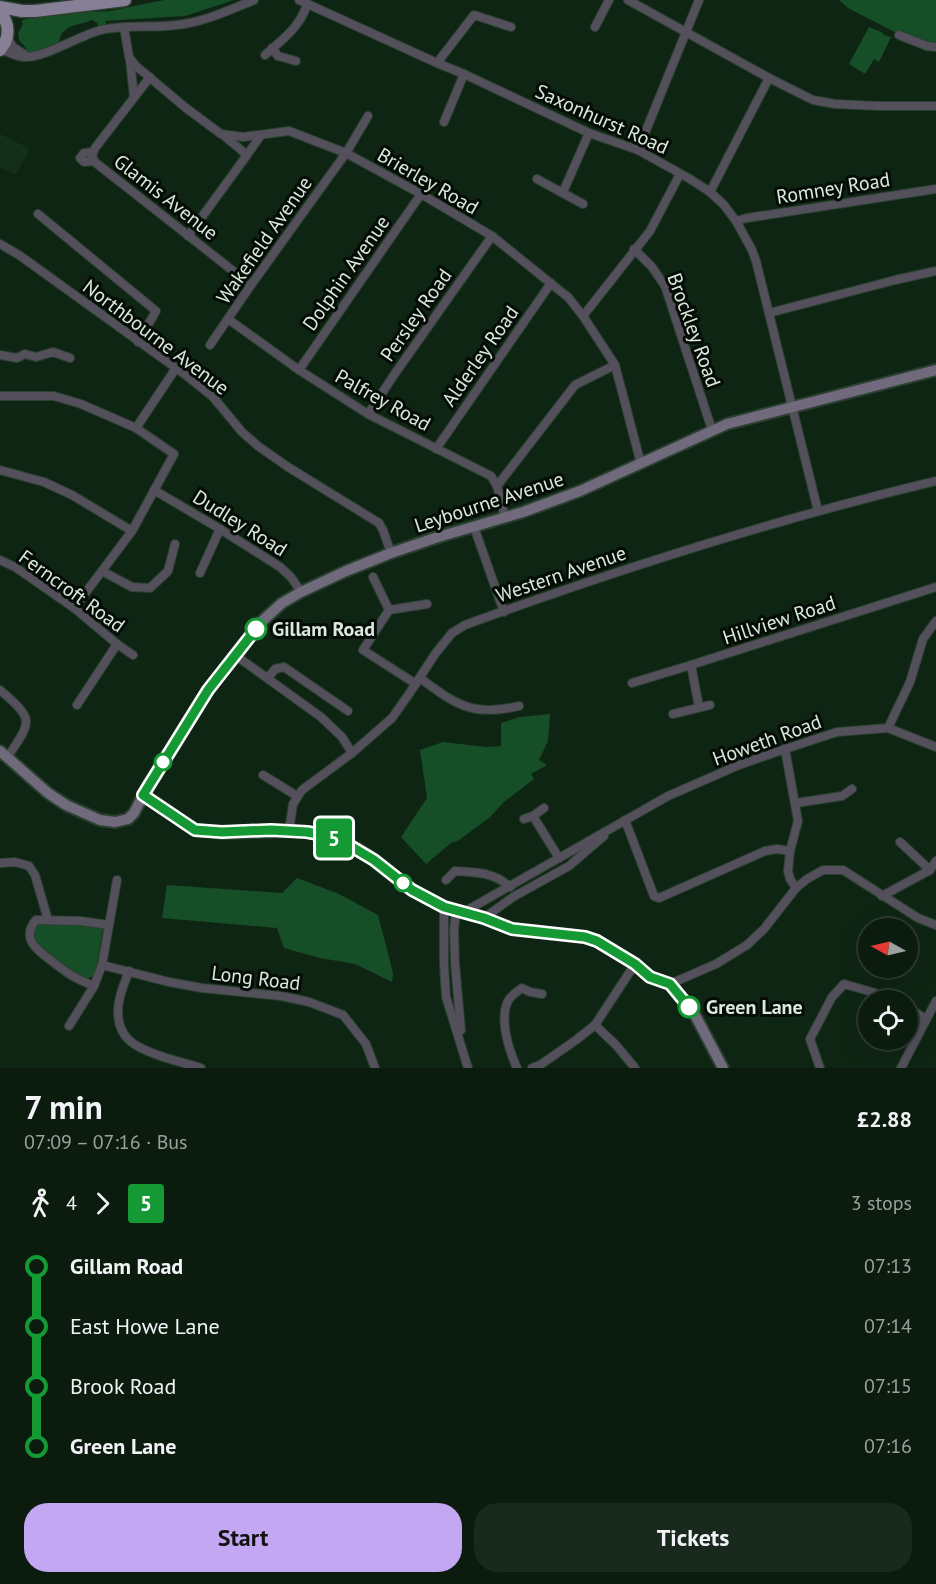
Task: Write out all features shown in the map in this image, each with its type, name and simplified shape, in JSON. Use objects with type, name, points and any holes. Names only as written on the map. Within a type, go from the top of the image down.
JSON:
[{"type":"main road","points":[[0,7],[35,11],[125,0]]},
{"type":"main road","points":[[0,50],[7,33],[24,15],[35,11]]},
{"type":"main road","points":[[0,12],[6,21],[7,33]]},
{"type":"street","points":[[0,50],[22,57],[28,56],[100,30],[185,24],[254,0]]},
{"type":"street","name":"Saxonhurst Road","points":[[299,0],[589,133],[638,150],[710,192],[724,205],[736,221],[756,261],[818,510]]},
{"type":"street","points":[[595,27],[609,0]]},
{"type":"street","points":[[628,0],[804,97],[821,102],[879,106],[936,106]]},
{"type":"street","points":[[638,150],[699,0]]},
{"type":"street","points":[[265,55],[296,27],[307,5]]},
{"type":"street","points":[[437,63],[474,15],[511,27]]},
{"type":"street","points":[[124,27],[134,97]]},
{"type":"street","points":[[7,33],[13,46],[28,56]]},
{"type":"street","points":[[899,35],[927,46],[936,47]]},
{"type":"street","points":[[272,48],[278,56],[296,61]]},
{"type":"street","points":[[129,57],[136,66],[186,108],[247,155]]},
{"type":"street","points":[[444,122],[464,74]]},
{"type":"street","name":"Glamis Avenue","points":[[150,77],[93,152],[92,159],[251,285]]},
{"type":"street","points":[[710,192],[769,78]]},
{"type":"street","name":"Wakefield Avenue","points":[[210,345],[346,153],[368,116]]},
{"type":"street","name":"Brierley Road","points":[[221,134],[243,137],[289,131],[346,153],[492,236],[568,297],[583,316],[615,365],[641,464]]},
{"type":"street","points":[[563,192],[589,133]]},
{"type":"street","points":[[188,236],[261,135]]},
{"type":"street","points":[[93,152],[81,154],[80,158],[84,162],[94,161]]},
{"type":"street","points":[[583,316],[650,231],[680,174]]},
{"type":"street","points":[[537,179],[583,204]]},
{"type":"street","name":"Romney Road","points":[[736,221],[936,189]]},
{"type":"street","name":"Dolphin Avenue","points":[[299,370],[421,194]]},
{"type":"street","points":[[48,208],[40,216],[156,311],[138,342]]},
{"type":"street","name":"Persley Road","points":[[368,414],[492,236]]},
{"type":"street","name":"Northbourne Avenue","points":[[0,244],[19,255],[176,368],[213,397],[242,432],[258,446],[379,523],[391,553]]},
{"type":"street","name":"Brockley Road","points":[[634,249],[652,267],[665,286],[712,430]]},
{"type":"street","points":[[769,313],[936,271]]},
{"type":"street","name":"Alderley Road","points":[[436,449],[551,283]]},
{"type":"street","name":"Palfrey Road","points":[[228,319],[299,370],[368,414],[490,476],[496,486]]},
{"type":"street","points":[[0,355],[17,358],[25,354],[36,357],[53,352],[70,358]]},
{"type":"street","points":[[505,518],[496,486],[574,385],[615,365]]},
{"type":"street","points":[[136,428],[176,368]]},
{"type":"street","name":"Leybourne Avenue","points":[[4,754],[57,800],[77,811],[100,820],[115,822],[128,819],[134,813],[208,690],[267,616],[300,592],[391,553],[505,518],[580,491],[712,430],[739,420],[936,370]]},
{"type":"street","points":[[0,396],[54,396],[81,404],[136,428],[174,454],[132,531],[74,608]]},
{"type":"street","points":[[0,470],[44,482],[72,495],[132,531]]},
{"type":"street","name":"Western Avenue","points":[[297,796],[392,718],[435,654],[452,633],[465,625],[674,553],[818,510],[936,481]]},
{"type":"street","name":"Dudley Road","points":[[154,490],[220,528],[286,571],[300,592]]},
{"type":"street","points":[[474,527],[504,612]]},
{"type":"street","points":[[200,573],[220,528]]},
{"type":"street","points":[[102,571],[132,587],[150,588],[168,571],[175,544]]},
{"type":"street","name":"Ferncroft Road","points":[[0,560],[15,567],[74,608],[124,645],[133,655]]},
{"type":"street","points":[[373,577],[389,610]]},
{"type":"street","name":"Hillview Road","points":[[632,683],[936,587]]},
{"type":"street","points":[[427,604],[389,610],[363,650],[456,703],[472,709],[503,710],[519,706]]},
{"type":"street","points":[[888,728],[910,682],[923,639],[936,621]]},
{"type":"street","points":[[83,702],[124,645]]},
{"type":"street","points":[[235,655],[333,727],[352,753]]},
{"type":"street","points":[[692,665],[699,708]]},
{"type":"street","points":[[268,678],[275,669],[284,667],[348,711]]},
{"type":"street","points":[[0,690],[25,714],[27,725],[24,732],[4,754]]},
{"type":"street","points":[[674,714],[710,705]]},
{"type":"street","name":"Howeth Road","points":[[460,911],[510,886],[668,795],[739,765],[785,749],[837,732],[888,728],[936,747]]},
{"type":"street","points":[[785,749],[798,821],[788,864],[788,875],[796,888]]},
{"type":"street","points":[[263,775],[297,796],[293,804],[289,831]]},
{"type":"street","points":[[796,803],[842,796],[852,789]]},
{"type":"street","points":[[143,795],[195,830],[289,831],[329,836],[354,847],[412,890],[444,907],[518,930],[585,937],[597,941],[635,964],[650,977],[670,984],[694,1013],[723,1068]]},
{"type":"street","points":[[524,819],[544,808]]},
{"type":"street","points":[[533,816],[559,858]]},
{"type":"street","points":[[625,820],[654,896],[659,898],[765,850],[790,851]]},
{"type":"street","name":"Howeth Road","points":[[484,918],[513,897],[569,866],[616,825]]},
{"type":"street","points":[[900,843],[930,870]]},
{"type":"street","points":[[882,896],[930,870],[936,861]]},
{"type":"street","points":[[1,863],[15,862],[29,866],[35,875],[48,920]]},
{"type":"street","points":[[670,984],[717,964],[747,945],[764,929],[796,888],[823,870],[843,870],[918,918],[936,925]]},
{"type":"street","points":[[446,880],[455,871],[480,872],[501,879],[510,886]]},
{"type":"street","points":[[69,1026],[94,986],[102,965],[117,880]]},
{"type":"street","points":[[444,907],[446,997],[468,1068]]},
{"type":"street","points":[[460,911],[454,930],[462,1044]]},
{"type":"street","points":[[94,986],[70,975],[37,950],[31,941],[30,932],[36,920],[80,921],[109,925]]},
{"type":"street","points":[[538,1067],[595,1025],[635,964]]},
{"type":"street","name":"Long Road","points":[[102,965],[169,982],[281,996],[309,1002],[343,1015],[366,1044],[375,1068]]},
{"type":"street","points":[[129,971],[120,994],[118,1013],[120,1029],[130,1042],[149,1051],[201,1068]]},
{"type":"street","points":[[820,1068],[810,1039],[832,996],[844,984],[865,990]]},
{"type":"street","points":[[517,1068],[511,1054],[506,1028],[505,1010],[509,998],[522,988],[542,994]]},
{"type":"street","points":[[901,1068],[936,1001]]},
{"type":"street","points":[[918,1014],[926,1019]]},
{"type":"street","points":[[595,1025],[635,1068]]},
{"type":"shaded area","points":[[0,134],[30,149],[15,175],[0,167]]},
{"type":"green space","points":[[164,0],[234,0],[185,16],[105,21],[107,26],[99,28],[92,20],[66,29],[60,37],[59,44],[36,51],[34,54],[28,53],[19,40],[18,33],[23,24],[21,21],[33,16],[94,10],[95,12],[110,11]]},
{"type":"green space","points":[[839,0],[936,0],[936,44],[921,40],[916,36],[914,42],[848,8]]},
{"type":"green space","points":[[869,27],[891,37],[879,62],[874,59],[865,74],[849,64]]},
{"type":"green space","points":[[550,714],[548,741],[539,760],[547,765],[531,774],[534,779],[504,802],[489,818],[459,840],[451,843],[426,864],[401,837],[427,798],[420,750],[443,742],[486,747],[501,746],[501,723],[520,717]]},
{"type":"green space","points":[[297,878],[339,894],[378,915],[393,973],[392,982],[355,964],[320,958],[284,948],[277,928],[162,918],[167,885],[282,893]]},
{"type":"green space","points":[[37,922],[81,924],[103,929],[95,976],[86,979],[73,974],[34,942],[33,932]]},
{"type":"bus line","name":"5","points":[[256,629],[208,690],[143,795],[195,830],[307,832],[342,841],[374,860],[412,890],[444,907],[484,918],[512,929],[585,937],[597,941],[635,964],[650,977],[670,984],[689,1007]]},
{"type":"place","name":"Gillam Road","points":[[256,629]]},
{"type":"place","name":"Green Lane","points":[[689,1007]]}]
